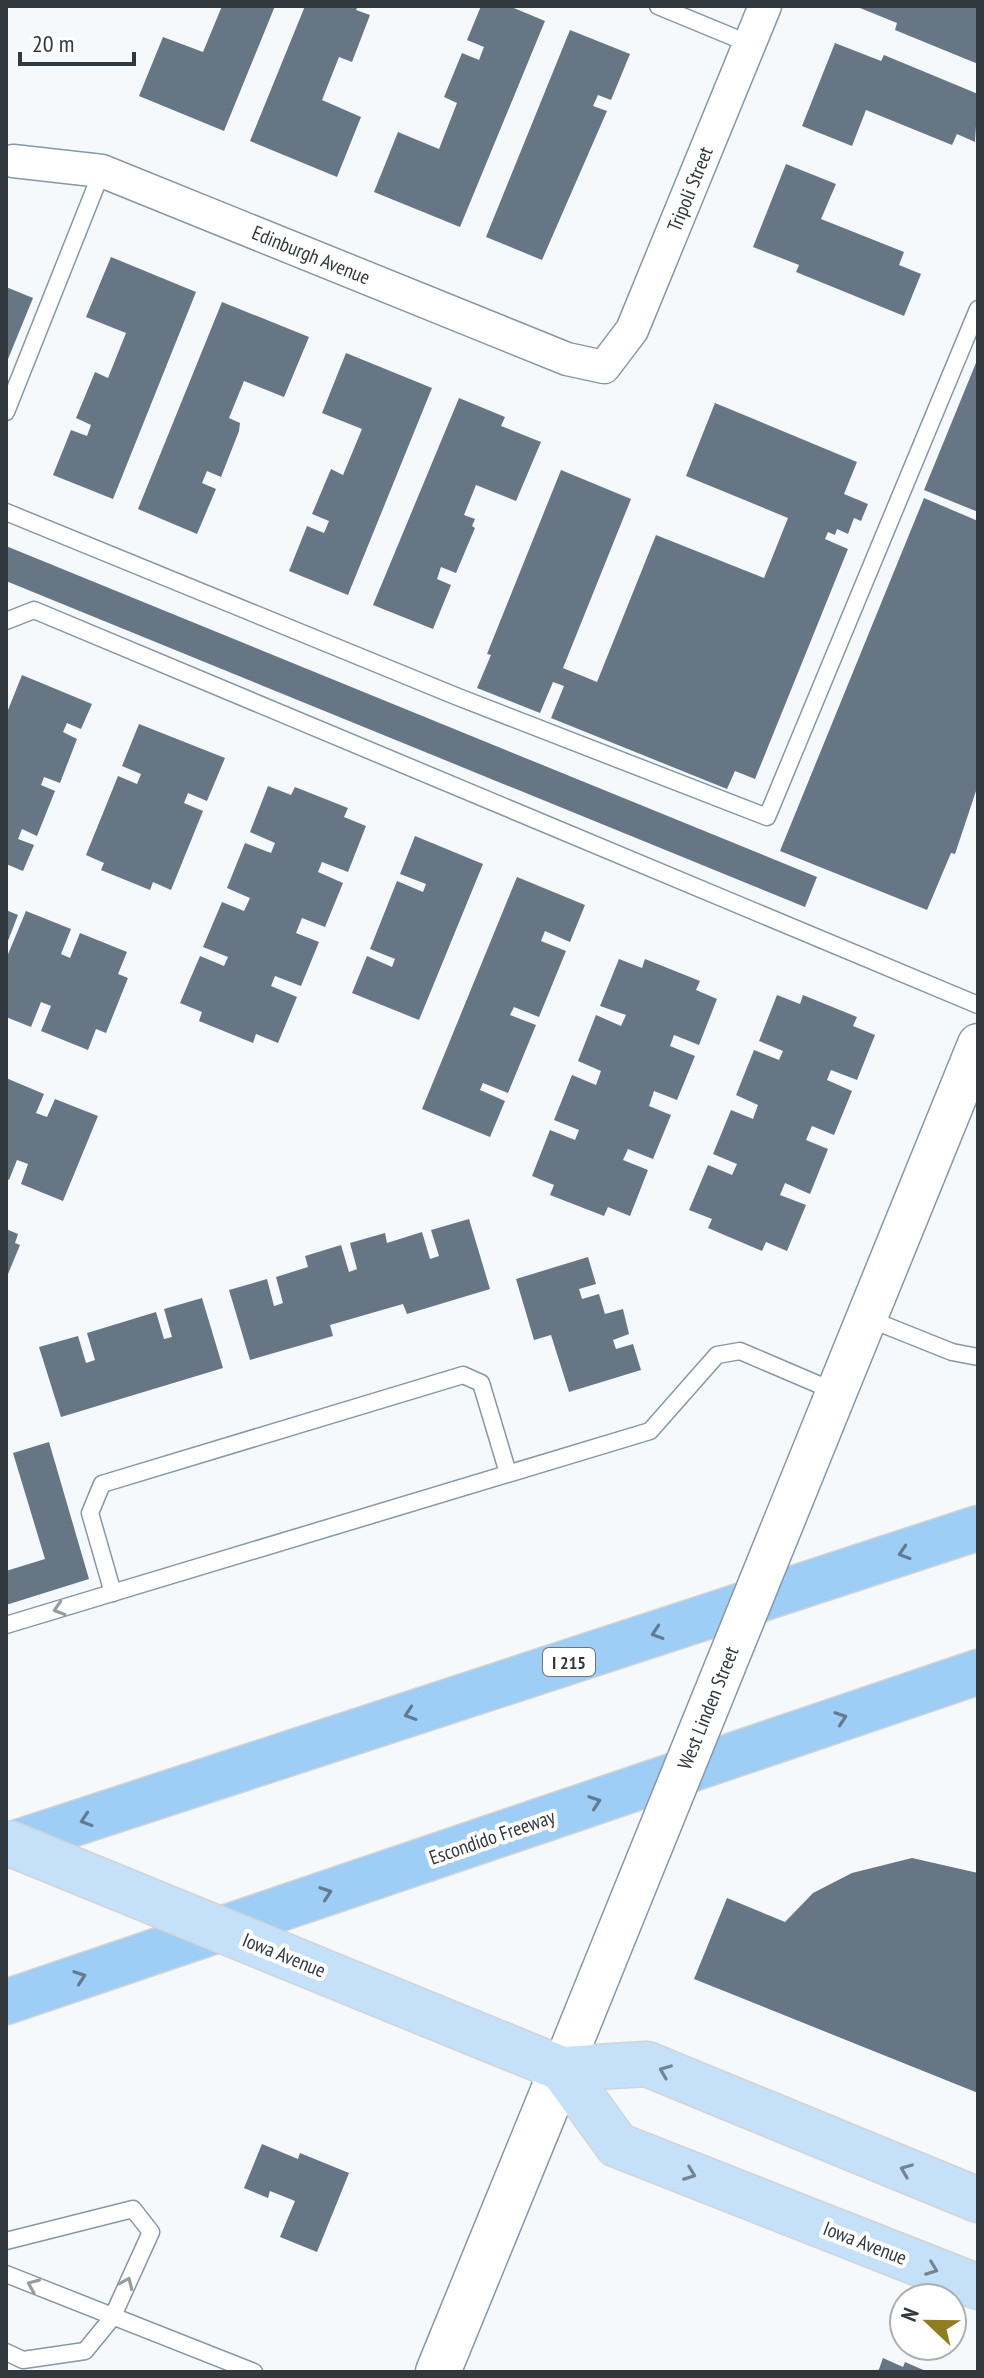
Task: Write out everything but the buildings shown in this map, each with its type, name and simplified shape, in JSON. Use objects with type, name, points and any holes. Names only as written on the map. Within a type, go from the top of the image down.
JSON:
[{"type":"highway","name":"I 215","points":[[6,1844],[978,1528]]},
{"type":"highway","name":"Escondido Freeway","points":[[6,2002],[978,1672]]},
{"type":"main road","name":"Iowa Avenue","points":[[6,1844],[562,2069],[647,2064],[978,2200]]},
{"type":"main road","name":"Iowa Avenue","points":[[562,2069],[617,2145],[978,2287]]},
{"type":"main road","name":"West Linden Street","points":[[438,2372],[562,2069]]},
{"type":"street","name":"Tripoli Street","points":[[604,367],[632,330],[765,6]]},
{"type":"street","name":"Edinburgh Avenue","points":[[8,165],[102,171],[567,359],[604,367]]},
{"type":"street","name":"West Linden Street","points":[[562,2069],[978,1044]]},
{"type":"lane","points":[[658,6],[750,44]]},
{"type":"lane","points":[[6,412],[102,171]]},
{"type":"lane","points":[[6,512],[458,697],[767,817],[978,309]]},
{"type":"lane","points":[[6,621],[34,610],[978,1005]]},
{"type":"lane","points":[[867,1318],[952,1352],[978,1357]]},
{"type":"lane","points":[[6,1625],[650,1431],[717,1355],[740,1351],[834,1397]]},
{"type":"lane","points":[[113,1593],[90,1513],[102,1484],[388,1397],[463,1375],[481,1383],[508,1473]]},
{"type":"lane","points":[[6,2241],[133,2209],[151,2232],[112,2318],[85,2351],[23,2360],[6,2352]]},
{"type":"lane","points":[[6,2274],[254,2372]]}]
